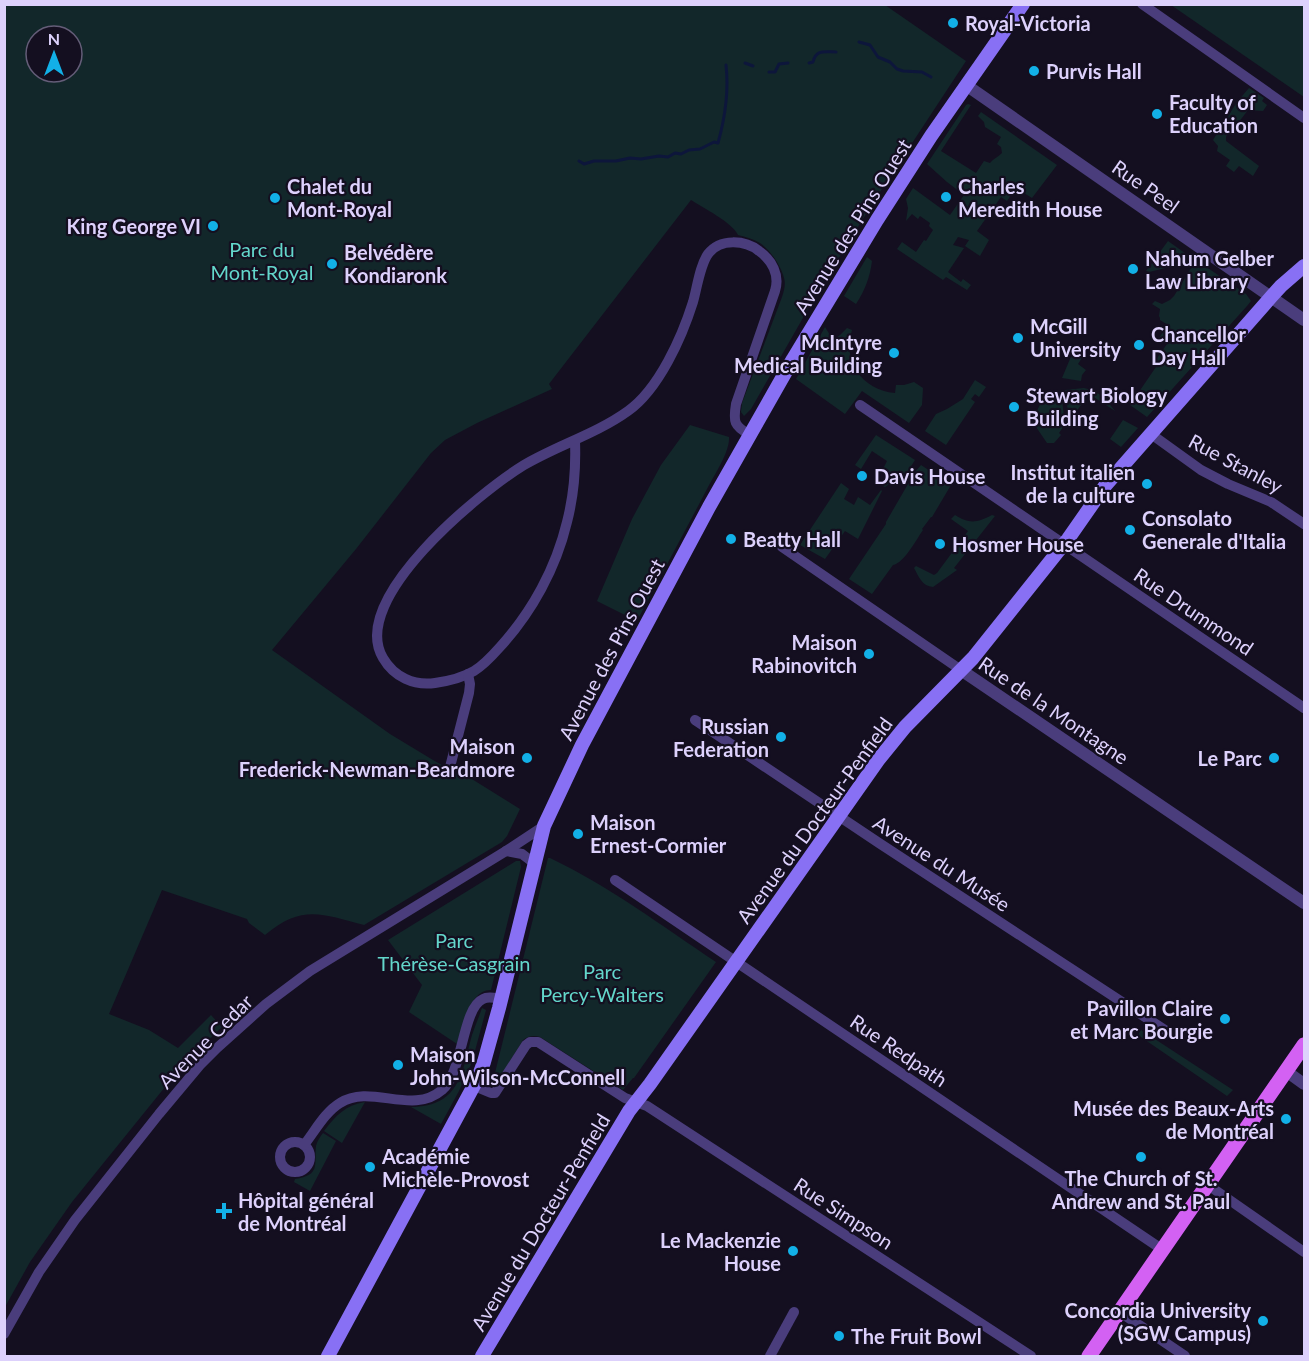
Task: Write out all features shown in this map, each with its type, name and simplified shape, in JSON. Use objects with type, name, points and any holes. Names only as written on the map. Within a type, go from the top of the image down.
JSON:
[{"type":"main road","name":"Avenue des Pins Ouest","points":[[328,1356],[474,1086],[484,1062],[544,826],[582,745],[709,507],[788,368],[877,220],[939,123],[1023,4]]},
{"type":"main road","name":"Avenue du Docteur-Penfield","points":[[482,1356],[629,1111],[895,738],[977,652],[1064,544],[1106,486],[1151,434],[1281,286],[1305,266]]},
{"type":"main road","points":[[1089,1356],[1305,1045]]},
{"type":"street","points":[[1142,4],[1305,118]]},
{"type":"street","name":"Rue Peel","points":[[966,85],[1305,320]]},
{"type":"street","points":[[576,441],[575,473],[570,508],[561,544],[549,573],[531,606],[509,637],[483,665],[452,680],[424,684],[399,676],[386,662],[378,646],[376,632],[383,610],[404,574],[434,539],[495,485],[524,465],[560,446],[576,441],[627,411],[644,396],[678,341],[707,256],[716,248],[732,242],[758,249],[768,259],[777,277],[777,284],[736,404],[734,418],[736,423],[739,428],[750,435]]},
{"type":"street","name":"Rue Drummond","points":[[860,405],[1305,708]]},
{"type":"street","name":"Rue Stanley","points":[[1151,434],[1201,470],[1271,502],[1305,524]]},
{"type":"street","name":"Rue de la Montagne","points":[[782,547],[1305,903]]},
{"type":"street","points":[[450,767],[470,690],[468,674]]},
{"type":"street","name":"Avenue du Musée","points":[[695,720],[1171,1034]]},
{"type":"street","name":"Avenue Cedar","points":[[4,1334],[43,1265],[75,1220],[159,1114],[217,1048],[266,1004],[310,971],[544,826]]},
{"type":"street","points":[[506,851],[522,854],[534,863]]},
{"type":"street","name":"Rue Redpath","points":[[615,880],[1163,1250]]},
{"type":"street","points":[[304,1145],[330,1110],[345,1100],[366,1095],[410,1101],[429,1098],[442,1091],[453,1074],[476,1005],[485,998],[501,999]]},
{"type":"street","name":"Rue Simpson","points":[[474,1086],[491,1093],[495,1092],[526,1045],[535,1041],[625,1098],[647,1106],[1031,1356]]},
{"type":"street","points":[[1286,1071],[1305,1084]]},
{"type":"street","points":[[1208,1185],[1305,1252]]},
{"type":"street","points":[[770,1356],[794,1312]]},
{"type":"street","points":[[1120,1312],[1185,1356]]},
{"type":"green space","name":"Parc du Mont-Royal","points":[[4,5],[885,5],[966,61],[876,198],[820,288],[751,409],[744,416],[741,412],[742,403],[782,297],[785,280],[772,254],[764,246],[755,240],[738,235],[724,220],[691,200],[549,384],[552,389],[477,423],[445,440],[431,453],[356,549],[272,650],[390,734],[449,769],[459,771],[520,809],[502,842],[364,925],[324,915],[302,915],[278,925],[265,935],[247,919],[162,890],[109,1014],[149,1030],[178,1048],[211,1015],[222,1027],[165,1087],[72,1202],[30,1262],[5,1307]]},
{"type":"green space","points":[[1171,5],[1304,5],[1304,97]]},
{"type":"green space","points":[[1249,88],[1264,98],[1262,101],[1267,105],[1263,111],[1248,110],[1228,133],[1226,141],[1259,166],[1253,176],[1239,166],[1234,172],[1226,166],[1230,160],[1217,151],[1218,146],[1213,140],[1237,102]]},
{"type":"green space","points":[[968,104],[971,105],[941,151],[976,173],[984,161],[990,163],[1002,153],[1001,147],[997,144],[1001,137],[985,127],[984,122],[978,116],[981,112],[1057,165],[1032,198],[1016,188],[1007,201],[1001,197],[977,231],[989,240],[980,256],[965,246],[969,240],[958,237],[953,245],[964,248],[948,272],[961,282],[963,279],[971,285],[967,290],[946,277],[943,280],[897,249],[902,242],[916,252],[933,230],[929,226],[930,223],[920,216],[918,219],[912,214],[906,221],[908,208],[906,199],[913,188],[950,215],[964,195],[927,164]]},
{"type":"green space","points":[[1168,241],[1189,256],[1178,265],[1146,271]]},
{"type":"green space","points":[[867,257],[872,261],[870,272],[856,304],[844,296]]},
{"type":"green space","points":[[1196,260],[1246,294],[1251,301],[1147,417],[1130,405],[1158,364],[1155,361],[1167,344],[1159,338],[1168,325],[1160,320],[1160,309],[1152,304],[1155,301],[1162,304],[1174,296]]},
{"type":"green space","points":[[825,327],[833,340],[847,328],[852,330],[850,352],[853,363],[857,372],[873,386],[895,393],[896,385],[914,382],[923,388],[922,405],[909,423],[862,391],[845,414],[796,379]]},
{"type":"green space","points":[[1075,347],[1089,347],[1078,364],[1086,370],[1081,381],[1062,378]]},
{"type":"green space","points":[[975,380],[986,387],[979,397],[975,394],[971,399],[975,402],[946,445],[925,431],[936,414],[963,399]]},
{"type":"green space","points":[[1084,388],[1102,396],[1115,411],[1089,394],[1073,416],[1068,412],[1065,390]]},
{"type":"green space","points":[[1061,391],[1064,417],[1067,421],[1059,433],[1061,435],[1054,443],[1047,443],[1032,421],[1046,392]]},
{"type":"green space","points":[[1123,420],[1138,428],[1121,447],[1110,439]]},
{"type":"green space","points":[[690,425],[729,437],[729,443],[721,463],[637,621],[597,601],[632,519],[661,465]]},
{"type":"green space","points":[[876,435],[915,460],[908,471],[885,487],[883,486],[891,474],[883,469],[887,461],[872,451],[861,469],[855,465]]},
{"type":"green space","points":[[921,465],[951,485],[910,550],[893,565],[872,594],[849,579],[886,524]]},
{"type":"green space","points":[[841,483],[849,489],[844,499],[854,505],[858,497],[870,505],[882,491],[858,539],[845,531],[825,559],[800,545]]},
{"type":"green space","points":[[955,515],[973,521],[995,516],[954,568],[957,570],[933,587],[926,585],[914,568],[916,566],[934,575],[937,573],[968,531],[951,519]]},
{"type":"green space","name":"Parc Percy-Walters","points":[[548,858],[572,869],[614,894],[716,962],[634,1078],[623,1090],[536,1036],[523,1040],[497,1082],[493,1081]]},
{"type":"green space","name":"Parc Thérèse-Casgrain","points":[[516,861],[520,861],[521,867],[491,990],[477,996],[472,1003],[457,1044],[409,1012],[422,985],[388,940]]},
{"type":"green space","points":[[482,1008],[486,1010],[472,1062],[441,1124],[411,1107],[439,1101],[450,1093],[463,1070]]},
{"type":"green space","points":[[1141,1030],[1233,1090],[1227,1096],[1138,1035]]},
{"type":"green space","points":[[365,1102],[342,1143],[324,1131],[342,1112]]},
{"type":"green space","points":[[323,1133],[336,1141],[310,1191],[294,1182],[295,1179],[313,1172],[316,1144]]},
{"type":"waterway","points":[[859,42],[870,45],[878,57],[890,62],[897,69],[922,72],[931,77]]},
{"type":"waterway","points":[[809,63],[813,62],[819,53],[836,52]]},
{"type":"waterway","points":[[745,63],[753,66]]},
{"type":"waterway","points":[[769,72],[775,72],[779,64],[788,63]]},
{"type":"waterway","points":[[579,161],[584,164],[594,161],[668,157],[675,153],[681,154],[689,150],[700,149],[714,142],[718,143],[726,105],[726,65]]},
{"type":"place","name":"Royal-Victoria","points":[[953,23]]},
{"type":"place","name":"Purvis Hall","points":[[1034,71]]},
{"type":"place","name":"Faculty of Education","points":[[1157,114]]},
{"type":"place","name":"Charles Meredith House","points":[[946,197]]},
{"type":"place","name":"Chalet du Mont-Royal","points":[[275,198]]},
{"type":"place","name":"King George VI","points":[[213,226]]},
{"type":"place","name":"Belvédère Kondiaronk","points":[[332,264]]},
{"type":"place","name":"Nahum Gelber Law Library","points":[[1133,269]]},
{"type":"place","name":"McGill University","points":[[1018,338]]},
{"type":"place","name":"Chancellor Day Hall","points":[[1139,345]]},
{"type":"place","name":"McIntyre Medical Building","points":[[894,353]]},
{"type":"place","name":"Stewart Biology Building","points":[[1014,407]]},
{"type":"place","name":"Davis House","points":[[862,476]]},
{"type":"place","name":"Institut italien de la culture","points":[[1147,484]]},
{"type":"place","name":"Consolato Generale d'Italia","points":[[1130,530]]},
{"type":"place","name":"Beatty Hall","points":[[731,539]]},
{"type":"place","name":"Hosmer House","points":[[940,544]]},
{"type":"place","name":"Maison Rabinovitch","points":[[869,654]]},
{"type":"place","name":"Russian Federation","points":[[781,737]]},
{"type":"place","name":"Maison Frederick-Newman-Beardmore","points":[[527,758]]},
{"type":"place","name":"Le Parc","points":[[1274,758]]},
{"type":"place","name":"Maison Ernest-Cormier","points":[[578,834]]},
{"type":"place","name":"Pavillon Claire et Marc Bourgie","points":[[1225,1019]]},
{"type":"place","name":"Maison John-Wilson-McConnell","points":[[398,1065]]},
{"type":"place","name":"Musée des Beaux-Arts de Montréal","points":[[1286,1119]]},
{"type":"place","name":"The Church of St. Andrew and St. Paul","points":[[1141,1157]]},
{"type":"place","name":"Académie Michèle-Provost","points":[[370,1167]]},
{"type":"place","name":"Hôpital général de Montréal","points":[[224,1211]]},
{"type":"place","name":"Le Mackenzie House","points":[[793,1251]]},
{"type":"place","name":"Concordia University (SGW Campus)","points":[[1263,1321]]},
{"type":"place","name":"The Fruit Bowl","points":[[839,1336]]}]
